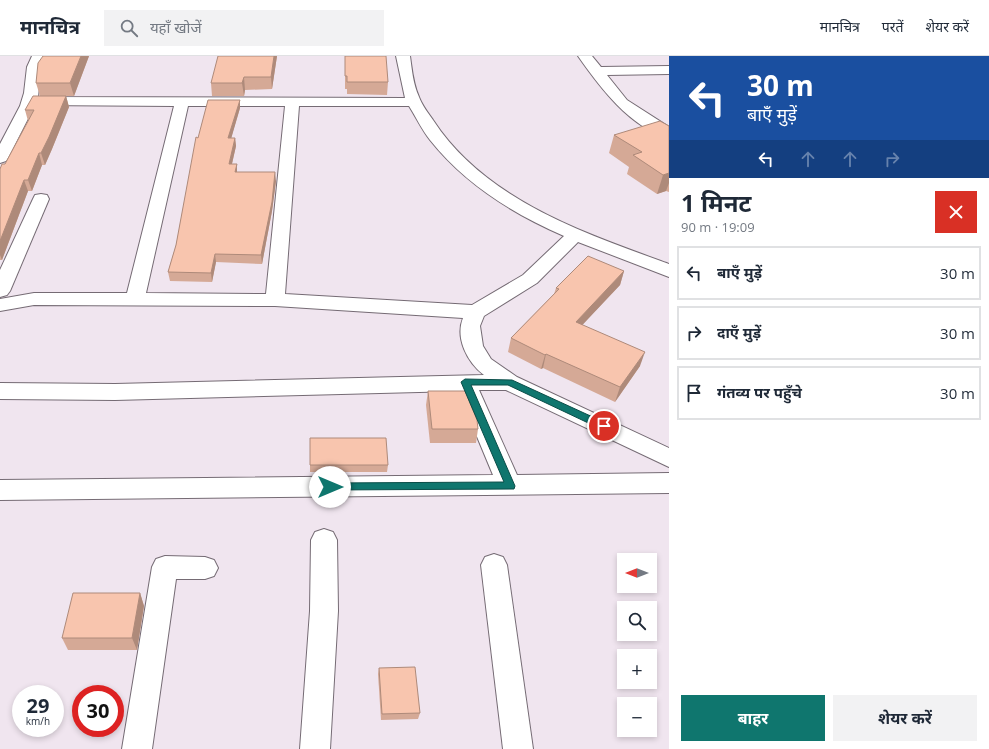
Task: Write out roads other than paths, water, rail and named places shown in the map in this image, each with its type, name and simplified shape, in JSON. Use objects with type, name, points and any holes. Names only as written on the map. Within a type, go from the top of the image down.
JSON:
[{"type":"street","points":[[0,158],[29,101],[34,64],[39,56]]},
{"type":"street","points":[[403,56],[414,102],[431,130],[469,172],[492,191],[512,204],[575,235],[669,271]]},
{"type":"street","points":[[585,56],[595,71],[622,103],[652,124],[669,133]]},
{"type":"street","points":[[595,71],[669,70]]},
{"type":"street","points":[[29,101],[292,103],[414,102]]},
{"type":"street","points":[[135,300],[182,102]]},
{"type":"street","points":[[275,300],[292,103]]},
{"type":"street","points":[[0,125],[17,125]]},
{"type":"street","points":[[0,292],[41,199]]},
{"type":"street","points":[[575,235],[530,279],[512,292],[482,306],[475,312],[470,326],[471,340],[476,354],[484,364],[509,382],[669,458]]},
{"type":"street","points":[[0,305],[34,300],[275,300],[475,312]]},
{"type":"street","points":[[465,382],[510,486]]},
{"type":"street","points":[[0,390],[115,392],[509,382]]},
{"type":"street","points":[[0,490],[510,486],[669,483]]},
{"type":"street","points":[[315,749],[324,611],[324,540]]},
{"type":"street","points":[[494,565],[518,749]]},
{"type":"street","points":[[137,749],[165,567],[205,568]]}]
